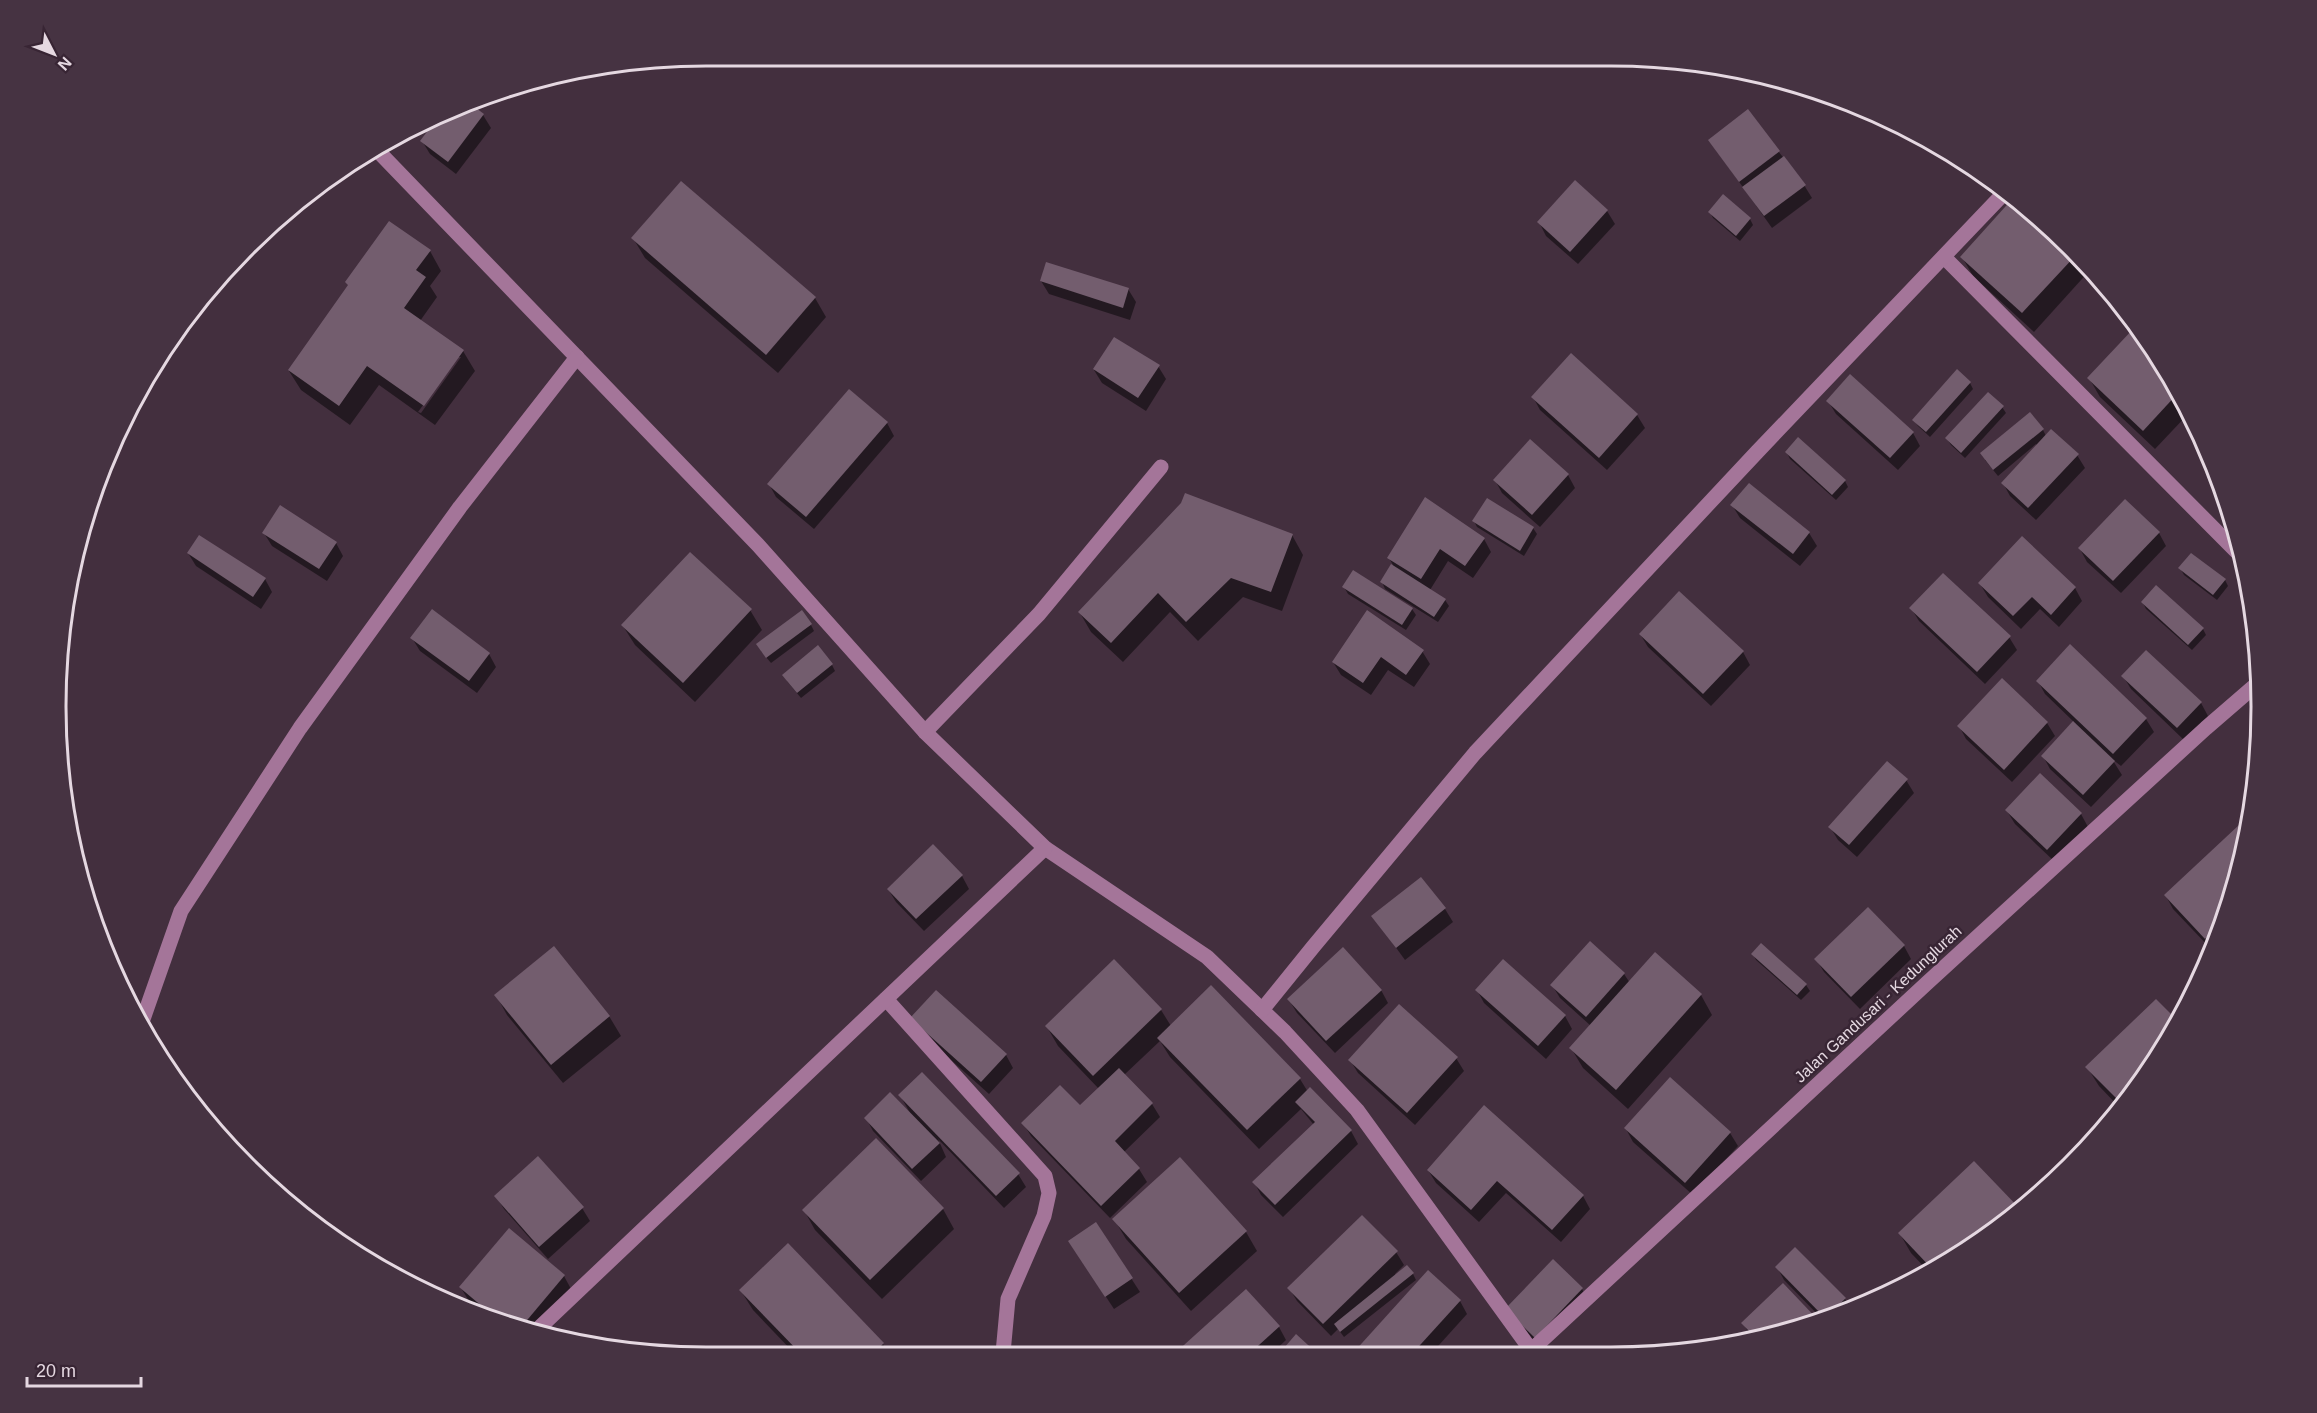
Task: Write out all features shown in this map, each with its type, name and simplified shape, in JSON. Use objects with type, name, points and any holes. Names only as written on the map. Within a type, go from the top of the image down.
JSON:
[{"type":"street","points":[[381,155],[758,545],[925,732],[1045,848],[1207,957],[1262,1010],[1357,1110],[1524,1347]]},
{"type":"street","points":[[1262,1010],[1475,753],[2000,198]]},
{"type":"street","points":[[1944,257],[2230,544]]},
{"type":"street","points":[[145,1014],[181,911],[300,728],[460,507],[577,357]]},
{"type":"street","points":[[925,732],[1039,614],[1161,466]]},
{"type":"street","name":"Jalan Gandusari - Kedunglurah","points":[[1534,1347],[1927,983],[2251,689]]},
{"type":"street","points":[[542,1325],[1045,848]]},
{"type":"street","points":[[886,999],[1045,1176],[1049,1193],[1044,1216],[1008,1299],[1004,1347]]},
{"type":"building","points":[[477,109],[484,114],[448,162],[420,141],[429,129],[461,115]]},
{"type":"building","points":[[1748,109],[1780,151],[1739,182],[1708,140]]},
{"type":"building","points":[[1784,156],[1806,185],[1764,216],[1742,187]]},
{"type":"building","points":[[1575,180],[1608,210],[1570,252],[1537,222]]},
{"type":"building","points":[[681,181],[816,297],[766,355],[631,238]]},
{"type":"building","points":[[1723,194],[1751,218],[1736,236],[1708,212]]},
{"type":"building","points":[[2008,204],[2070,261],[2022,313],[1960,257]]},
{"type":"building","points":[[389,221],[431,250],[416,270],[426,277],[404,308],[464,350],[424,406],[367,366],[339,406],[288,370],[348,285],[345,282]]},
{"type":"building","points":[[1046,262],[1129,288],[1123,308],[1040,281]]},
{"type":"building","points":[[2130,332],[2172,399],[2143,431],[2087,378]]},
{"type":"building","points":[[1114,337],[1160,365],[1138,398],[1093,369]]},
{"type":"building","points":[[1571,353],[1638,414],[1599,458],[1531,397]]},
{"type":"building","points":[[1957,369],[1971,382],[1926,432],[1912,420]]},
{"type":"building","points":[[1850,374],[1914,432],[1890,458],[1826,401]]},
{"type":"building","points":[[849,389],[888,422],[806,517],[767,484]]},
{"type":"building","points":[[1988,392],[2004,406],[1961,453],[1945,438]]},
{"type":"building","points":[[2030,412],[2044,429],[1993,470],[1980,453]]},
{"type":"building","points":[[2051,429],[2079,454],[2028,508],[2001,483]]},
{"type":"building","points":[[1798,437],[1846,480],[1832,495],[1785,452]]},
{"type":"building","points":[[1530,439],[1569,474],[1532,515],[1493,480]]},
{"type":"building","points":[[1749,483],[1810,532],[1793,554],[1730,505]]},
{"type":"building","points":[[1185,493],[1293,534],[1271,592],[1231,578],[1186,622],[1158,593],[1111,643],[1078,612],[1181,503]]},
{"type":"building","points":[[1425,497],[1485,538],[1465,566],[1440,549],[1421,579],[1387,558]]},
{"type":"building","points":[[1487,498],[1534,527],[1520,551],[1472,521]]},
{"type":"building","points":[[2125,499],[2160,532],[2113,581],[2078,548]]},
{"type":"building","points":[[280,505],[337,542],[319,569],[262,533]]},
{"type":"building","points":[[199,535],[266,578],[253,597],[187,553]]},
{"type":"building","points":[[2022,536],[2076,587],[2051,615],[2032,597],[2013,616],[1978,583]]},
{"type":"building","points":[[690,552],[752,609],[683,683],[621,625]]},
{"type":"building","points":[[2191,553],[2226,579],[2213,595],[2178,568]]},
{"type":"building","points":[[1391,564],[1446,599],[1434,617],[1380,582]]},
{"type":"building","points":[[1353,570],[1413,608],[1402,625],[1342,587]]},
{"type":"building","points":[[1943,573],[2011,636],[1977,672],[1909,608]]},
{"type":"building","points":[[2156,585],[2204,628],[2188,645],[2141,602]]},
{"type":"building","points":[[1679,591],[1744,651],[1703,694],[1639,634]]},
{"type":"building","points":[[432,609],[490,653],[469,681],[410,638]]},
{"type":"building","points":[[802,610],[812,624],[766,658],[756,644]]},
{"type":"building","points":[[1367,610],[1424,650],[1406,675],[1381,657],[1363,683],[1332,662]]},
{"type":"building","points":[[2070,644],[2147,718],[2113,754],[2036,681]]},
{"type":"building","points":[[818,645],[833,664],[797,693],[782,675]]},
{"type":"building","points":[[2146,650],[2202,702],[2177,728],[2121,676]]},
{"type":"building","points":[[2002,678],[2048,722],[2004,770],[1957,726]]},
{"type":"building","points":[[2073,721],[2115,761],[2083,795],[2041,756]]},
{"type":"building","points":[[1887,761],[1908,779],[1849,845],[1828,827]]},
{"type":"building","points":[[2040,773],[2082,813],[2047,850],[2005,810]]},
{"type":"building","points":[[2239,825],[2229,872],[2217,912],[2205,939],[2164,895]]},
{"type":"building","points":[[933,844],[963,875],[916,919],[887,889]]},
{"type":"building","points":[[1421,877],[1446,908],[1396,948],[1371,916]]},
{"type":"building","points":[[1868,907],[1905,945],[1851,997],[1814,959]]},
{"type":"building","points":[[1590,941],[1625,973],[1586,1017],[1550,985]]},
{"type":"building","points":[[1761,943],[1807,984],[1797,995],[1751,954]]},
{"type":"building","points":[[554,946],[610,1016],[551,1065],[494,995]]},
{"type":"building","points":[[1343,947],[1382,990],[1326,1041],[1287,999]]},
{"type":"building","points":[[1655,952],[1702,994],[1616,1090],[1569,1048]]},
{"type":"building","points":[[1114,959],[1162,1009],[1093,1076],[1045,1026]]},
{"type":"building","points":[[1503,959],[1566,1015],[1538,1046],[1475,990]]},
{"type":"building","points":[[1211,985],[1301,1078],[1247,1130],[1157,1038]]},
{"type":"building","points":[[936,990],[1007,1054],[981,1082],[910,1018]]},
{"type":"building","points":[[2156,999],[2172,1015],[2143,1062],[2117,1099],[2085,1067]]},
{"type":"building","points":[[1399,1004],[1458,1057],[1407,1113],[1348,1060]]},
{"type":"building","points":[[1119,1068],[1153,1103],[1115,1141],[1140,1168],[1101,1206],[1021,1123],[1060,1085],[1080,1105]]},
{"type":"building","points":[[922,1072],[1020,1173],[996,1196],[898,1095]]},
{"type":"building","points":[[1670,1077],[1731,1132],[1685,1183],[1624,1128]]},
{"type":"building","points":[[1310,1087],[1352,1130],[1275,1205],[1252,1182],[1315,1122],[1295,1102]]},
{"type":"building","points":[[890,1092],[940,1143],[912,1169],[864,1118]]},
{"type":"building","points":[[1484,1105],[1584,1195],[1552,1230],[1497,1181],[1471,1210],[1427,1170]]},
{"type":"building","points":[[876,1138],[944,1208],[870,1280],[802,1210]]},
{"type":"building","points":[[538,1156],[584,1207],[539,1247],[494,1196]]},
{"type":"building","points":[[1180,1157],[1247,1231],[1179,1293],[1112,1219]]},
{"type":"building","points":[[1974,1161],[2014,1203],[1966,1239],[1927,1263],[1898,1233]]},
{"type":"building","points":[[1362,1215],[1398,1251],[1323,1324],[1287,1288]]},
{"type":"building","points":[[1096,1222],[1133,1278],[1105,1297],[1068,1241]]},
{"type":"building","points":[[509,1228],[565,1275],[527,1321],[481,1306],[459,1287]]},
{"type":"building","points":[[788,1243],[884,1343],[880,1347],[794,1347],[739,1290]]},
{"type":"building","points":[[1795,1247],[1846,1298],[1840,1304],[1819,1312],[1775,1267]]},
{"type":"building","points":[[1553,1259],[1583,1288],[1535,1338],[1505,1309]]},
{"type":"building","points":[[1407,1265],[1414,1273],[1340,1332],[1334,1324]]},
{"type":"building","points":[[1428,1270],[1461,1300],[1418,1347],[1358,1347]]},
{"type":"building","points":[[1783,1283],[1812,1314],[1749,1331],[1741,1323]]},
{"type":"building","points":[[1246,1289],[1280,1326],[1257,1347],[1182,1347]]},
{"type":"building","points":[[1296,1334],[1310,1347],[1285,1347]]}]
